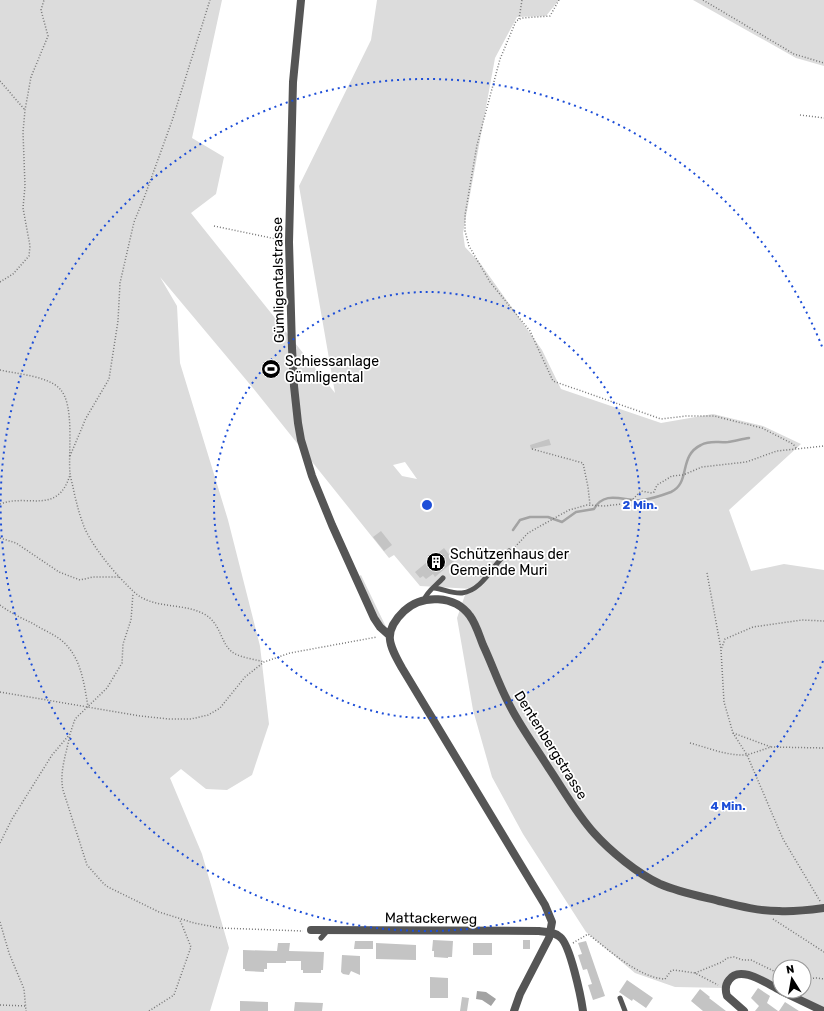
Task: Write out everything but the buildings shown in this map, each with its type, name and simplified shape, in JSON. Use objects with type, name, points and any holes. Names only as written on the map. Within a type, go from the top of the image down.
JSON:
[{"type":"street","name":"Gümligentalstrasse","points":[[301,0],[293,82],[289,242],[294,386],[301,440],[312,476],[335,532],[374,618],[380,627],[389,635]]},
{"type":"street","name":"Dentenbergstrasse","points":[[424,600],[434,599],[452,602],[460,606],[470,616],[517,718],[585,822],[602,841],[629,865],[665,886],[745,908],[779,912],[822,905]]},
{"type":"street","points":[[424,600],[412,605],[402,613],[394,624],[389,635],[393,651],[545,905],[552,922],[549,938],[520,994],[514,1011]]},
{"type":"street","name":"Mattackerweg","points":[[311,930],[551,933]]},
{"type":"street","points":[[551,933],[556,934],[564,940],[580,988],[583,1011]]},
{"type":"street","points":[[744,1011],[728,998],[726,988],[727,982],[732,977],[745,974],[753,976],[772,986]]},
{"type":"street","points":[[798,999],[823,1011]]},
{"type":"lane","points":[[434,588],[456,592],[467,592],[480,583],[509,551]]},
{"type":"lane","points":[[424,600],[426,594],[443,578]]},
{"type":"lane","points":[[321,938],[328,930]]},
{"type":"lane","points":[[620,998],[625,1011]]},
{"type":"path","points":[[0,282],[13,274],[29,256],[30,246],[22,208],[25,186],[23,132],[31,77],[48,36],[41,10],[44,0]]},
{"type":"path","points":[[70,456],[86,418],[109,379],[118,321],[120,283],[134,222],[174,114],[210,0]]},
{"type":"path","points":[[519,19],[522,0]]},
{"type":"path","points":[[559,0],[550,16],[522,18],[516,21],[500,59],[477,145],[465,216],[465,231],[468,246],[490,282],[530,331],[553,381],[661,419],[686,416],[714,416],[762,428],[793,444],[797,449]]},
{"type":"path","points":[[703,0],[794,54],[824,64]]},
{"type":"path","points":[[0,81],[25,110]]},
{"type":"path","points":[[800,115],[824,118]]},
{"type":"path","points":[[214,226],[289,242]]},
{"type":"path","points":[[0,370],[43,379],[54,384],[62,391],[68,410],[70,475],[79,513],[86,530],[105,560],[119,577],[141,598],[152,602],[194,610],[206,615],[213,622],[233,653],[264,662]]},
{"type":"path","points":[[509,551],[517,546],[528,533],[574,508],[590,505],[614,505],[629,502],[641,491],[654,492],[658,485],[672,476],[683,475],[702,467],[746,462],[777,451],[824,446]]},
{"type":"path","points":[[532,449],[583,463],[590,505]]},
{"type":"path","points":[[0,504],[14,500],[43,502],[53,498],[65,487],[70,475]]},
{"type":"path","points":[[0,538],[16,543],[59,572],[80,580],[93,577],[119,577]]},
{"type":"path","points":[[707,573],[721,650],[724,702],[733,733],[747,755],[783,839],[822,905]]},
{"type":"path","points":[[133,592],[131,620],[123,644],[122,663],[107,688],[75,719],[70,734],[63,768],[61,782],[88,865],[108,887],[159,912],[180,920],[220,928],[294,931],[311,930]]},
{"type":"path","points":[[0,605],[60,639],[70,649],[77,661],[88,707]]},
{"type":"path","points":[[721,650],[725,639],[753,627],[802,620],[824,620]]},
{"type":"path","points":[[0,692],[159,719],[182,720],[200,718],[215,712],[220,708],[245,677],[264,662],[290,653],[389,635]]},
{"type":"path","points":[[733,733],[771,747],[824,748]]},
{"type":"path","points":[[0,844],[12,819],[52,755],[70,734]]},
{"type":"path","points":[[690,743],[738,756],[747,755],[771,747]]},
{"type":"path","points":[[772,918],[824,952]]},
{"type":"path","points":[[149,1011],[174,995],[182,974],[191,947],[180,920]]},
{"type":"path","points":[[0,922],[9,953],[24,989],[26,1011]]},
{"type":"path","points":[[577,941],[588,934],[619,958],[642,972],[657,978],[665,979],[671,971],[674,970],[695,973],[726,988]]},
{"type":"path","points":[[695,973],[722,962],[727,958],[734,957],[742,960],[751,960],[772,970]]},
{"type":"path","points":[[812,978],[824,979]]},
{"type":"path","points":[[0,1005],[26,1006]]},
{"type":"shaded area","points":[[0,0],[222,0],[192,138],[224,157],[216,194],[191,213],[335,393],[299,186],[371,40],[377,0],[559,0],[546,16],[517,17],[495,58],[463,233],[465,247],[480,263],[542,350],[561,389],[661,423],[713,414],[763,426],[801,444],[729,510],[751,571],[784,564],[824,570],[824,1011],[798,999],[812,999],[812,959],[772,959],[772,987],[740,974],[726,988],[675,987],[635,973],[586,932],[523,834],[492,777],[473,710],[457,618],[465,595],[474,589],[420,586],[394,555],[389,558],[253,388],[160,277],[177,306],[180,363],[228,520],[260,646],[269,724],[252,775],[227,790],[206,789],[181,769],[170,778],[202,854],[229,948],[210,1011],[0,1011]],"holes":[[[405,462],[417,479],[402,476],[393,465]]]},
{"type":"shaded area","points":[[693,0],[824,0],[824,66],[796,58]]},
{"type":"shaded area","points":[[361,575],[386,627],[378,620],[358,577]]},
{"type":"shaded area","points":[[477,991],[486,992],[496,999],[491,1006],[482,1000],[476,999]]},
{"type":"waterway","points":[[513,530],[520,520],[530,517],[548,517],[562,522],[576,512],[594,509],[604,499],[616,498],[642,500],[671,492],[677,488],[681,482],[689,456],[701,445],[749,438]]},
{"type":"place","name":"Schiessanlage Gümligental","points":[[271,369]]},
{"type":"place","name":"Schützenhaus der Gemeinde Muri","points":[[436,562]]}]
